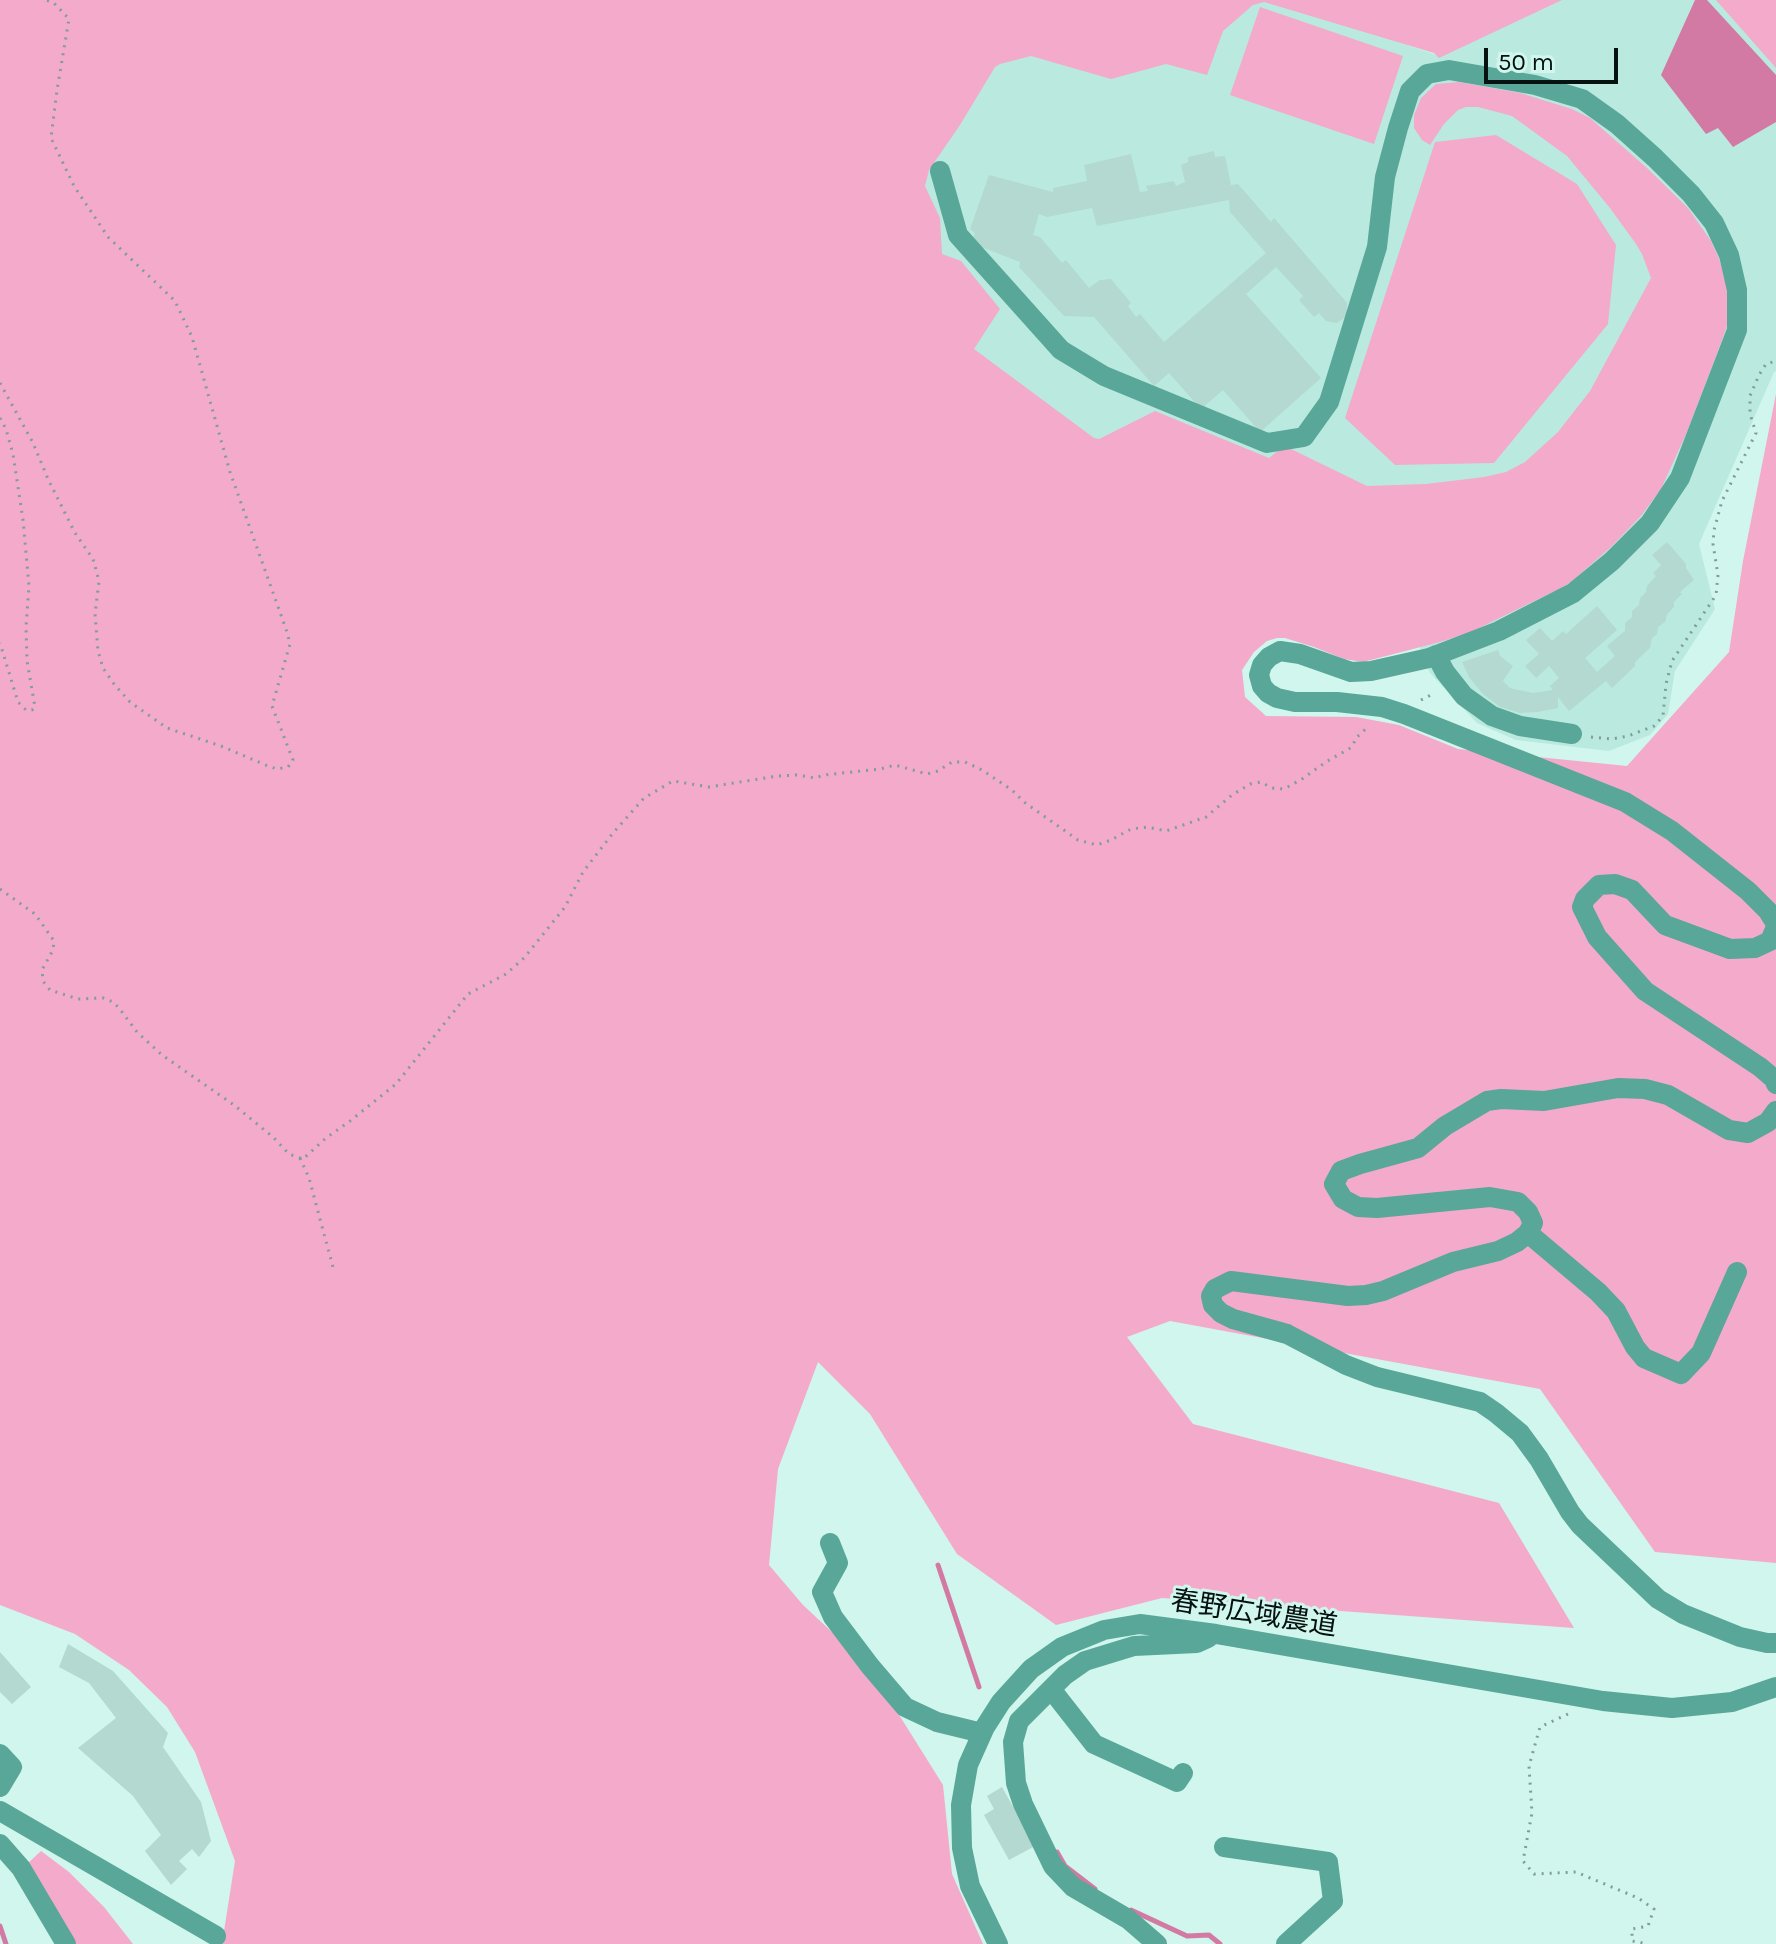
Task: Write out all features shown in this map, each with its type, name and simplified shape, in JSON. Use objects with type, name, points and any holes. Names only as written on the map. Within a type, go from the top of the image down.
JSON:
[{"type":"street","points":[[940,171],[958,235],[1061,350],[1104,376],[1267,443],[1304,437],[1329,402],[1377,247],[1385,177],[1398,128],[1410,91],[1427,74],[1449,70],[1535,85],[1582,99],[1617,124],[1691,194],[1714,223],[1729,255],[1737,290],[1737,330],[1680,478],[1650,523],[1612,561],[1573,593],[1499,631],[1432,656],[1371,671],[1351,672],[1300,654],[1280,651],[1269,657],[1259,675],[1262,686],[1277,698],[1295,702],[1337,702],[1382,707],[1625,802],[1672,831],[1748,891],[1768,911],[1776,926],[1770,941],[1755,948],[1730,949],[1665,925],[1632,890],[1615,884],[1599,885],[1585,899],[1582,907],[1597,937],[1645,991],[1760,1067],[1776,1084]]},
{"type":"street","points":[[1432,656],[1455,685],[1492,716],[1520,726],[1572,734]]},
{"type":"street","points":[[1776,1111],[1768,1122],[1748,1133],[1729,1130],[1668,1095],[1645,1089],[1618,1088],[1544,1101],[1487,1101],[1445,1126],[1418,1148],[1341,1171],[1334,1184],[1343,1199],[1358,1207],[1377,1208],[1490,1197],[1518,1202],[1533,1223],[1528,1233],[1517,1242],[1366,1295],[1348,1296],[1231,1281],[1215,1289],[1211,1296],[1213,1305],[1221,1313],[1287,1334],[1346,1365],[1377,1377],[1480,1402],[1520,1433],[1580,1525],[1658,1599],[1683,1614],[1740,1637],[1776,1643]]},
{"type":"street","points":[[1528,1233],[1616,1311],[1644,1358],[1681,1374],[1701,1353],[1737,1272]]},
{"type":"street","points":[[830,1543],[838,1563],[822,1592],[833,1617],[870,1666],[905,1707],[937,1722],[982,1733]]},
{"type":"street","name":"春野広域農道","points":[[998,1944],[970,1886],[962,1848],[961,1805],[968,1765],[982,1733],[1001,1702],[1031,1669],[1062,1647],[1104,1630],[1140,1624],[1216,1634],[1588,1698],[1672,1708],[1732,1702],[1776,1687]]},
{"type":"street","points":[[1157,1944],[1128,1919],[1073,1887],[1053,1866],[1016,1783],[1013,1742],[1019,1721],[1065,1675],[1085,1661],[1134,1646],[1197,1643],[1216,1634]]},
{"type":"street","points":[[1051,1689],[1094,1744],[1177,1782],[1183,1773]]},
{"type":"street","points":[[0,1754],[12,1767],[0,1787]]},
{"type":"street","points":[[0,1811],[216,1936]]},
{"type":"street","points":[[0,1844],[21,1868],[66,1944]]},
{"type":"street","points":[[1224,1847],[1328,1862],[1333,1901],[1286,1944]]},
{"type":"path","points":[[0,383],[33,443],[75,533],[93,559],[99,581],[95,614],[98,651],[103,668],[114,684],[130,702],[167,728],[277,769],[288,767],[293,760],[272,706],[290,644],[287,632],[230,472],[192,337],[175,301],[108,237],[74,186],[51,138],[69,19],[54,3],[46,0]]},
{"type":"path","points":[[1572,734],[1612,739],[1628,736],[1654,726],[1663,716],[1672,661],[1716,595],[1718,575],[1713,544],[1717,517],[1756,433],[1750,414],[1750,396],[1766,364],[1776,361]]},
{"type":"path","points":[[0,418],[13,454],[23,520],[29,586],[27,661],[35,707],[32,710],[26,710],[18,702],[0,643]]},
{"type":"path","points":[[1420,701],[1455,685]]},
{"type":"path","points":[[0,889],[35,914],[54,941],[53,950],[42,970],[43,981],[50,990],[78,999],[103,998],[113,1002],[137,1032],[162,1055],[234,1105],[289,1154],[300,1158],[306,1157],[396,1084],[468,994],[506,974],[526,955],[555,922],[583,872],[613,833],[644,798],[673,781],[709,787],[778,776],[815,778],[895,765],[927,774],[952,762],[965,762],[1012,790],[1078,840],[1097,845],[1131,829],[1147,827],[1166,831],[1206,817],[1250,784],[1261,782],[1272,788],[1284,789],[1352,747],[1356,738],[1375,721]]},
{"type":"path","points":[[300,1158],[309,1178],[334,1271]]},
{"type":"path","points":[[1588,1698],[1564,1716],[1540,1727],[1529,1766],[1532,1813],[1523,1861],[1534,1874],[1576,1872],[1638,1898],[1654,1909],[1648,1926],[1632,1929],[1632,1941],[1648,1944]]},
{"type":"shaded area","points":[[0,0],[1562,0],[1439,58],[1434,53],[1264,2],[1253,5],[1223,31],[1207,75],[1166,64],[1111,79],[1031,56],[1000,64],[995,67],[929,170],[925,186],[940,218],[942,254],[961,261],[1000,309],[974,349],[1094,438],[1099,439],[1155,411],[1269,458],[1279,450],[1291,449],[1367,486],[1426,484],[1484,477],[1506,472],[1525,462],[1558,432],[1590,391],[1651,278],[1636,244],[1567,156],[1512,116],[1466,107],[1458,110],[1444,124],[1430,145],[1422,140],[1414,128],[1414,115],[1421,98],[1436,84],[1459,82],[1520,93],[1572,109],[1590,118],[1688,208],[1711,241],[1727,288],[1727,326],[1687,432],[1661,489],[1641,516],[1611,547],[1561,588],[1471,632],[1363,662],[1277,638],[1267,641],[1254,652],[1242,670],[1245,697],[1266,716],[1356,717],[1399,725],[1458,749],[1627,766],[1729,652],[1743,561],[1776,394],[1776,1563],[1655,1552],[1540,1389],[1170,1321],[1127,1337],[1193,1424],[1499,1503],[1574,1628],[1162,1598],[1056,1625],[957,1554],[870,1414],[818,1362],[778,1469],[769,1565],[803,1605],[848,1647],[896,1710],[943,1785],[952,1874],[983,1944],[222,1944],[235,1861],[195,1752],[167,1707],[129,1670],[75,1634],[0,1605]]},
{"type":"shaded area","points":[[1258,0],[1273,0],[1440,56],[1552,0],[1719,0],[1776,65],[1776,371],[1699,544],[1715,609],[1675,671],[1668,714],[1650,735],[1609,751],[1516,740],[1477,723],[1430,673],[1361,499],[1091,461],[957,358],[916,180],[991,60],[1219,25]]},
{"type":"shaded area","points":[[1695,0],[1707,0],[1776,75],[1776,122],[1733,147],[1718,128],[1706,134],[1661,75]]},
{"type":"shaded area","points":[[1716,0],[1776,0],[1776,68]]},
{"type":"shaded area","points":[[1260,7],[1403,56],[1374,144],[1230,95]]},
{"type":"shaded area","points":[[1496,135],[1577,184],[1616,245],[1608,324],[1494,463],[1395,465],[1345,418],[1435,142]]},
{"type":"shaded area","points":[[41,1851],[69,1872],[104,1907],[133,1944],[74,1944],[26,1865]]},
{"type":"building","points":[[1214,151],[1215,157],[1225,156],[1231,185],[1238,184],[1271,222],[1274,218],[1347,303],[1347,316],[1337,323],[1326,321],[1319,313],[1314,317],[1299,300],[1303,296],[1276,267],[1246,294],[1321,378],[1260,432],[1223,390],[1201,409],[1169,373],[1154,386],[1094,317],[1064,316],[1019,267],[1020,262],[971,243],[975,233],[970,229],[989,175],[1053,192],[1053,188],[1087,181],[1084,165],[1131,154],[1140,192],[1148,191],[1146,186],[1174,181],[1176,186],[1185,182],[1181,165],[1188,162],[1188,157]],"holes":[[[1229,200],[1230,212],[1266,253],[1164,342],[1140,314],[1136,317],[1128,306],[1131,303],[1111,279],[1100,280],[1089,288],[1066,260],[1062,263],[1040,237],[1033,235],[1039,214],[1047,217],[1092,208],[1097,226]]]},
{"type":"building","points":[[1667,542],[1686,564],[1694,580],[1680,592],[1682,594],[1674,602],[1665,622],[1652,638],[1650,648],[1612,688],[1606,681],[1569,711],[1558,697],[1558,708],[1520,713],[1500,707],[1483,694],[1469,677],[1462,662],[1498,650],[1500,656],[1513,666],[1503,681],[1510,688],[1533,693],[1553,690],[1550,686],[1559,678],[1549,666],[1536,678],[1525,666],[1539,654],[1526,640],[1540,628],[1552,641],[1563,631],[1566,634],[1597,606],[1617,630],[1585,658],[1597,672],[1615,656],[1607,646],[1625,631],[1625,623],[1632,617],[1632,611],[1656,576],[1653,573],[1661,565],[1652,555]]},
{"type":"building","points":[[68,1644],[113,1671],[168,1733],[163,1747],[201,1802],[211,1841],[199,1857],[192,1849],[179,1861],[187,1869],[171,1885],[145,1851],[161,1835],[133,1796],[78,1748],[116,1718],[89,1683],[59,1667]]},
{"type":"building","points":[[0,1652],[31,1687],[12,1704],[0,1692]]},
{"type":"building","points":[[1002,1787],[1035,1846],[1009,1860],[984,1815],[994,1809],[987,1796]]},
{"type":"waterway","points":[[938,1565],[979,1687]]},
{"type":"waterway","points":[[1057,1852],[1065,1866],[1095,1889]]},
{"type":"waterway","points":[[1131,1910],[1187,1936],[1209,1935],[1220,1944]]},
{"type":"waterway","points":[[0,1926],[6,1944]]}]
